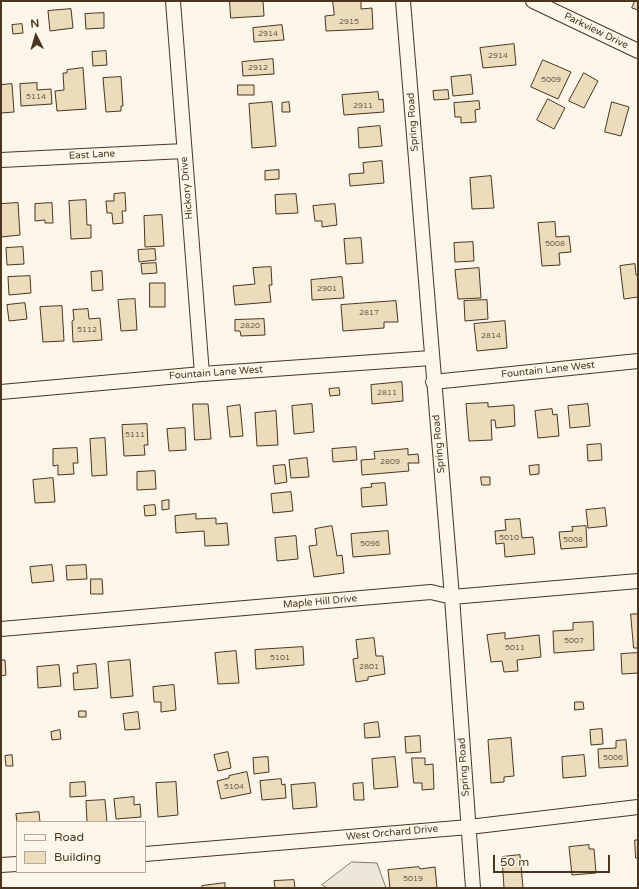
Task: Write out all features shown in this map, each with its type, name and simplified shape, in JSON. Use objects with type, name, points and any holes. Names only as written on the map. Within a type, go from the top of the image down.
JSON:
[{"type":"street","name":"Hickory Drive","points":[[173,1],[202,374]]},
{"type":"street","name":"Spring Road","points":[[403,1],[431,358],[452,597],[473,888]]},
{"type":"street","name":"Parkview Drive","points":[[533,1],[638,51]]},
{"type":"street","name":"East Lane","points":[[1,160],[184,150]]},
{"type":"street","name":"Fountain Lane West","points":[[1,392],[202,374],[431,358]]},
{"type":"street","name":"Fountain Lane West","points":[[433,382],[638,361]]},
{"type":"street","name":"Maple Hill Drive","points":[[1,629],[431,592],[452,597],[638,581]]},
{"type":"street","name":"West Orchard Drive","points":[[146,854],[469,827],[638,807]]},
{"type":"street","points":[[1,865],[16,864]]},
{"type":"shaded area","points":[[352,862],[377,863],[386,888],[328,888],[322,885]]},
{"type":"building","points":[[230,1],[263,1],[264,16],[231,18]]},
{"type":"building","points":[[333,1],[361,1],[361,9],[372,8],[373,29],[326,31],[325,16],[334,15]]},
{"type":"building","points":[[635,1],[638,1],[638,10],[632,8]]},
{"type":"building","points":[[71,9],[73,28],[50,31],[48,11]]},
{"type":"building","points":[[104,13],[104,28],[86,29],[85,14]]},
{"type":"building","points":[[22,24],[23,33],[13,34],[12,25]]},
{"type":"building","points":[[282,25],[284,40],[254,42],[253,28]]},
{"type":"building","points":[[514,44],[516,65],[483,68],[480,48]]},
{"type":"building","points":[[106,51],[107,65],[93,66],[92,52]]},
{"type":"building","points":[[273,59],[274,74],[243,76],[242,62]]},
{"type":"building","points":[[543,60],[571,72],[558,99],[531,87]]},
{"type":"building","points":[[83,68],[86,109],[57,111],[55,91],[64,90],[63,73],[67,73],[67,70]]},
{"type":"building","points":[[584,73],[598,81],[584,108],[569,101]]},
{"type":"building","points":[[471,75],[473,94],[453,96],[451,77]]},
{"type":"building","points":[[121,77],[123,106],[121,106],[121,111],[106,112],[103,78]]},
{"type":"building","points":[[37,83],[37,90],[51,89],[52,104],[21,106],[20,84]]},
{"type":"building","points":[[12,84],[14,112],[1,113],[1,85]]},
{"type":"building","points":[[238,85],[254,85],[254,95],[238,95]]},
{"type":"building","points":[[448,90],[449,99],[434,100],[433,91]]},
{"type":"building","points":[[378,92],[379,100],[383,99],[384,112],[344,115],[342,95]]},
{"type":"building","points":[[548,99],[565,108],[554,129],[537,120]]},
{"type":"building","points":[[479,101],[480,109],[475,110],[476,122],[461,123],[461,117],[455,117],[454,103]]},
{"type":"building","points":[[272,102],[276,146],[252,148],[249,104]]},
{"type":"building","points":[[289,102],[290,112],[282,112],[282,103]]},
{"type":"building","points":[[612,102],[629,107],[621,136],[605,132]]},
{"type":"building","points":[[380,126],[382,146],[359,148],[358,128]]},
{"type":"building","points":[[382,161],[384,183],[350,186],[349,174],[364,173],[363,163]]},
{"type":"building","points":[[279,170],[279,179],[265,180],[265,171]]},
{"type":"building","points":[[491,176],[494,208],[472,209],[470,178]]},
{"type":"building","points":[[125,193],[126,211],[122,211],[123,223],[113,224],[112,213],[107,213],[106,201],[114,201],[114,194]]},
{"type":"building","points":[[296,194],[298,213],[276,214],[275,195]]},
{"type":"building","points":[[86,200],[87,225],[91,225],[91,238],[71,239],[69,201]]},
{"type":"building","points":[[18,203],[20,235],[1,237],[1,204]]},
{"type":"building","points":[[52,203],[53,223],[45,223],[45,220],[35,221],[35,204]]},
{"type":"building","points":[[335,204],[337,225],[322,227],[322,221],[315,221],[313,206]]},
{"type":"building","points":[[162,215],[164,246],[145,247],[144,216]]},
{"type":"building","points":[[555,222],[556,237],[569,236],[571,252],[559,253],[560,265],[542,266],[538,223]]},
{"type":"building","points":[[361,238],[363,263],[346,264],[344,239]]},
{"type":"building","points":[[473,242],[474,261],[455,262],[454,243]]},
{"type":"building","points":[[23,247],[24,264],[7,265],[6,248]]},
{"type":"building","points":[[155,249],[156,260],[139,262],[138,250]]},
{"type":"building","points":[[156,263],[157,273],[142,274],[141,264]]},
{"type":"building","points":[[635,264],[636,275],[638,275],[638,297],[624,299],[620,266]]},
{"type":"building","points":[[271,267],[272,285],[269,285],[271,302],[235,305],[233,286],[255,284],[253,268]]},
{"type":"building","points":[[479,268],[481,298],[458,299],[455,270]]},
{"type":"building","points":[[102,271],[103,290],[92,291],[91,272]]},
{"type":"building","points":[[30,276],[31,293],[9,295],[8,277]]},
{"type":"building","points":[[342,277],[344,298],[312,300],[311,280]]},
{"type":"building","points":[[150,283],[165,283],[165,307],[150,307]]},
{"type":"building","points":[[135,299],[137,330],[121,331],[118,300]]},
{"type":"building","points":[[487,300],[488,319],[465,321],[464,301]]},
{"type":"building","points":[[396,301],[398,322],[384,322],[384,328],[343,331],[341,305]]},
{"type":"building","points":[[25,303],[27,319],[9,321],[7,305]]},
{"type":"building","points":[[62,306],[64,341],[43,342],[40,307]]},
{"type":"building","points":[[88,309],[89,319],[100,318],[102,340],[73,342],[73,310]]},
{"type":"building","points":[[264,319],[265,335],[241,336],[240,331],[235,331],[235,320]]},
{"type":"building","points":[[505,321],[507,348],[477,351],[474,324]]},
{"type":"building","points":[[402,382],[403,401],[372,404],[371,385]]},
{"type":"building","points":[[339,388],[340,395],[330,396],[329,389]]},
{"type":"building","points":[[488,403],[488,407],[514,405],[515,426],[496,428],[495,420],[491,420],[492,440],[469,441],[466,404]]},
{"type":"building","points":[[193,404],[208,404],[211,439],[195,440]]},
{"type":"building","points":[[312,404],[314,432],[294,434],[292,406]]},
{"type":"building","points":[[588,404],[590,426],[570,428],[568,406]]},
{"type":"building","points":[[240,405],[243,436],[230,437],[227,407]]},
{"type":"building","points":[[552,409],[553,415],[557,414],[559,436],[538,438],[535,411]]},
{"type":"building","points":[[276,411],[278,445],[257,446],[255,413]]},
{"type":"building","points":[[147,424],[148,445],[144,445],[145,455],[124,456],[122,425]]},
{"type":"building","points":[[185,428],[186,450],[169,451],[167,429]]},
{"type":"building","points":[[105,438],[107,475],[92,476],[90,439]]},
{"type":"building","points":[[601,444],[602,460],[588,461],[587,445]]},
{"type":"building","points":[[356,447],[357,460],[333,462],[332,449]]},
{"type":"building","points":[[77,448],[78,463],[73,463],[74,474],[58,475],[58,465],[53,466],[53,449]]},
{"type":"building","points":[[408,449],[408,455],[418,454],[419,463],[408,463],[409,471],[362,475],[361,460],[375,459],[374,452]]},
{"type":"building","points":[[307,458],[309,477],[291,478],[289,460]]},
{"type":"building","points":[[285,465],[287,482],[275,484],[273,466]]},
{"type":"building","points":[[539,465],[539,474],[530,475],[529,466]]},
{"type":"building","points":[[155,471],[156,489],[137,490],[137,472]]},
{"type":"building","points":[[481,477],[490,477],[490,485],[482,485]]},
{"type":"building","points":[[53,478],[55,502],[35,503],[33,480]]},
{"type":"building","points":[[385,483],[387,505],[362,507],[361,488],[372,487],[371,484]]},
{"type":"building","points":[[291,492],[293,511],[273,513],[271,494]]},
{"type":"building","points":[[169,500],[169,509],[162,510],[162,501]]},
{"type":"building","points":[[155,505],[156,515],[145,516],[144,506]]},
{"type":"building","points":[[605,508],[607,526],[588,528],[586,510]]},
{"type":"building","points":[[196,514],[196,519],[216,518],[216,524],[227,523],[229,545],[205,546],[204,531],[176,533],[175,516]]},
{"type":"building","points":[[520,519],[522,538],[533,537],[535,554],[505,557],[504,543],[496,544],[495,531],[506,530],[505,520]]},
{"type":"building","points":[[332,526],[337,556],[342,555],[344,573],[314,577],[309,546],[317,545],[315,529]]},
{"type":"building","points":[[586,526],[587,547],[561,549],[559,532],[573,531],[572,527]]},
{"type":"building","points":[[388,531],[390,554],[353,557],[351,534]]},
{"type":"building","points":[[296,536],[298,559],[277,561],[275,538]]},
{"type":"building","points":[[52,565],[54,581],[32,583],[30,567]]},
{"type":"building","points":[[86,565],[87,579],[67,580],[66,566]]},
{"type":"building","points":[[91,579],[102,579],[103,594],[91,594]]},
{"type":"building","points":[[631,614],[638,614],[638,648],[634,648]]},
{"type":"building","points":[[593,622],[594,650],[554,653],[553,631],[573,630],[573,623]]},
{"type":"building","points":[[505,633],[505,639],[539,635],[541,657],[517,660],[518,671],[504,672],[502,661],[491,662],[487,635]]},
{"type":"building","points":[[374,638],[376,656],[383,656],[385,674],[368,677],[368,680],[356,682],[353,659],[358,658],[356,640]]},
{"type":"building","points":[[303,647],[304,665],[256,669],[255,650]]},
{"type":"building","points":[[236,651],[239,683],[218,684],[215,653]]},
{"type":"building","points":[[638,653],[638,673],[622,674],[621,654]]},
{"type":"building","points":[[1,660],[5,660],[6,675],[1,676]]},
{"type":"building","points":[[130,660],[133,696],[111,698],[108,662]]},
{"type":"building","points":[[96,664],[98,688],[74,690],[73,673],[78,673],[77,666]]},
{"type":"building","points":[[59,665],[61,686],[38,688],[37,667]]},
{"type":"building","points":[[174,685],[176,710],[161,712],[161,702],[154,702],[153,687]]},
{"type":"building","points":[[575,702],[583,702],[584,709],[575,710]]},
{"type":"building","points":[[79,711],[86,711],[86,717],[79,717]]},
{"type":"building","points":[[138,712],[140,729],[125,730],[123,714]]},
{"type":"building","points":[[378,722],[380,737],[365,738],[364,724]]},
{"type":"building","points":[[602,729],[603,744],[591,745],[590,730]]},
{"type":"building","points":[[60,730],[61,739],[52,740],[51,732]]},
{"type":"building","points":[[420,736],[421,752],[406,753],[405,737]]},
{"type":"building","points":[[511,738],[514,776],[504,777],[504,782],[491,783],[488,740]]},
{"type":"building","points":[[626,740],[628,766],[599,768],[598,749],[616,748],[616,741]]},
{"type":"building","points":[[228,752],[231,768],[218,771],[214,755]]},
{"type":"building","points":[[12,755],[13,766],[6,766],[5,756]]},
{"type":"building","points":[[584,755],[586,776],[563,778],[562,757]]},
{"type":"building","points":[[268,757],[269,772],[254,774],[253,758]]},
{"type":"building","points":[[395,757],[398,787],[374,789],[372,759]]},
{"type":"building","points":[[412,758],[425,758],[425,765],[433,764],[434,789],[422,790],[422,783],[414,783]]},
{"type":"building","points":[[247,772],[251,793],[221,799],[217,781],[229,778],[229,776]]},
{"type":"building","points":[[281,779],[282,785],[285,784],[286,798],[262,800],[260,781]]},
{"type":"building","points":[[85,782],[86,796],[70,797],[70,783]]},
{"type":"building","points":[[176,782],[178,815],[158,817],[156,783]]},
{"type":"building","points":[[315,783],[317,807],[293,809],[291,785]]},
{"type":"building","points":[[363,783],[364,800],[354,800],[353,784]]},
{"type":"building","points":[[134,797],[134,805],[140,804],[141,817],[116,819],[114,799]]},
{"type":"building","points":[[105,800],[107,821],[87,821],[86,801]]},
{"type":"building","points":[[39,812],[40,821],[17,821],[16,814]]},
{"type":"building","points":[[635,840],[638,840],[638,858],[636,858]]},
{"type":"building","points":[[589,845],[589,849],[594,849],[596,873],[572,875],[569,847]]},
{"type":"building","points":[[520,855],[523,888],[504,888],[502,857]]},
{"type":"building","points":[[419,867],[420,869],[435,867],[437,888],[390,888],[388,870]]},
{"type":"building","points":[[294,880],[295,888],[275,888],[274,881]]},
{"type":"building","points":[[225,883],[225,888],[202,888],[202,886]]}]
